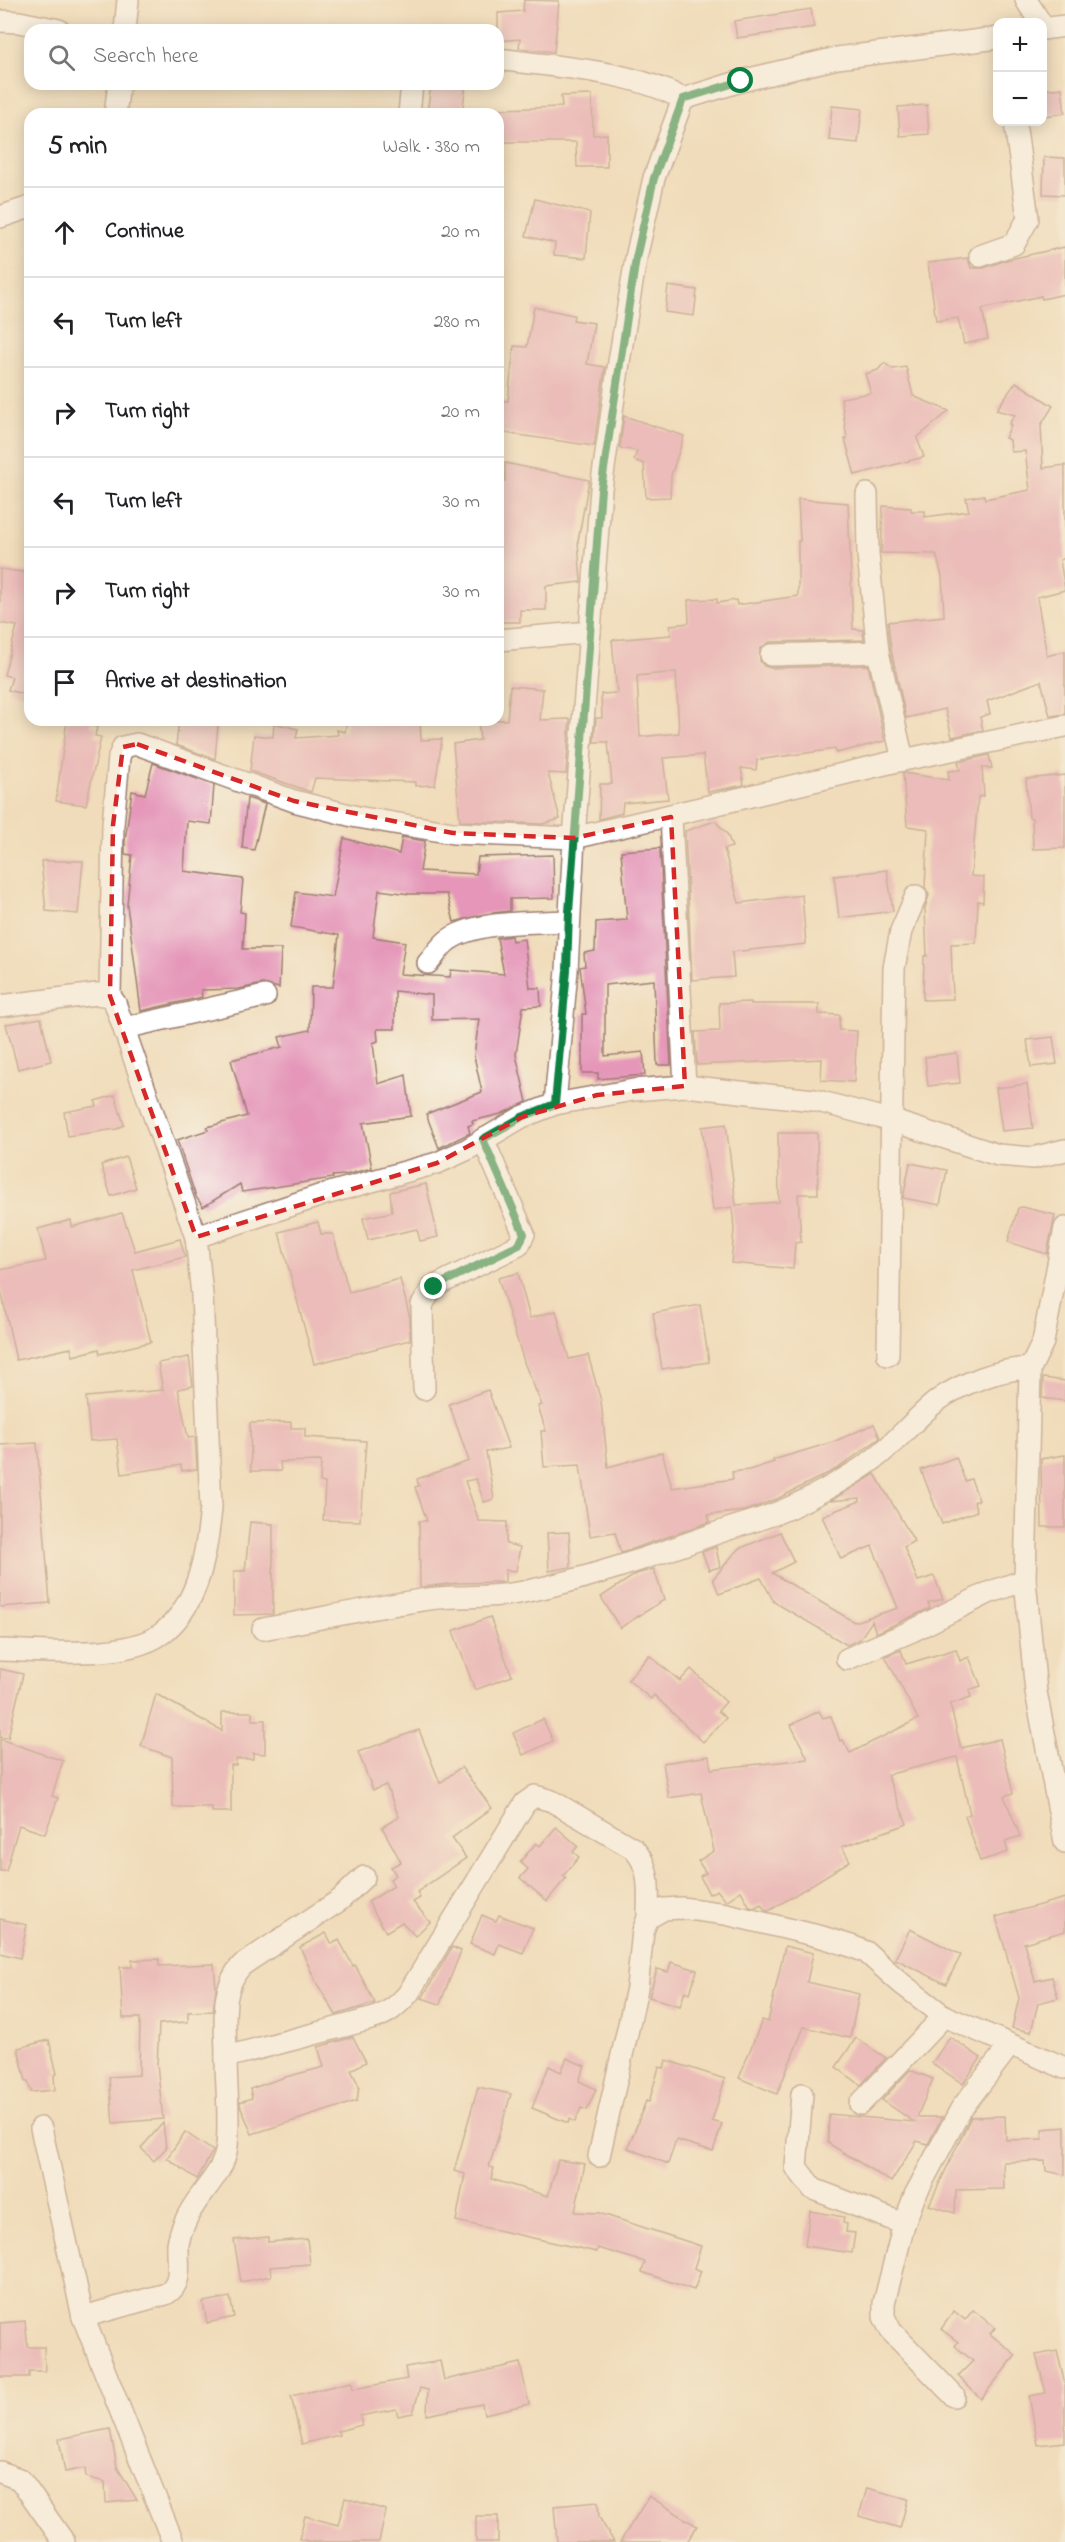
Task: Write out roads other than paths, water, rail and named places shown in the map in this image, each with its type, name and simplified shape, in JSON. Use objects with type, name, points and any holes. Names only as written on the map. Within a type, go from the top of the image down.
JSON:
[{"type":"street","points":[[126,24],[128,0]]},
{"type":"street","points":[[1026,0],[1041,18]]},
{"type":"street","points":[[0,21],[30,24]]},
{"type":"street","points":[[504,60],[597,73],[652,84],[683,99],[741,81],[837,58],[993,39]]},
{"type":"street","points":[[116,108],[118,90]]},
{"type":"street","points":[[410,108],[411,90]]},
{"type":"street","points":[[555,1104],[567,970],[568,921],[601,489],[636,258],[654,178],[683,99]]},
{"type":"street","points":[[980,256],[1014,244],[1028,219],[1016,126]]},
{"type":"street","points":[[0,217],[24,209]]},
{"type":"street","points":[[867,494],[868,554],[878,652],[903,760]]},
{"type":"street","points":[[504,639],[590,632]]},
{"type":"street","points":[[771,655],[878,652]]},
{"type":"street","points":[[0,1650],[78,1652],[116,1650],[147,1641],[165,1631],[191,1596],[202,1568],[211,1508],[202,1295],[196,1237],[124,1028],[110,996],[113,825],[119,757],[123,747],[137,744],[294,801],[357,817],[453,833],[574,838],[671,817],[903,760],[1065,726]]},
{"type":"street","points":[[671,817],[685,1086]]},
{"type":"street","points":[[888,1355],[894,968],[901,931],[916,896]]},
{"type":"street","points":[[428,963],[446,942],[470,931],[499,925],[568,921]]},
{"type":"street","points":[[0,1005],[97,994],[110,996]]},
{"type":"street","points":[[124,1028],[265,996]]},
{"type":"street","points":[[196,1237],[322,1195],[437,1163],[522,1117],[555,1104],[597,1095],[685,1086],[814,1100],[893,1120],[966,1146],[1009,1157],[1033,1158],[1065,1150]]},
{"type":"street","points":[[424,1389],[422,1305],[427,1293],[434,1287],[519,1245],[524,1234],[483,1139]]},
{"type":"street","points":[[1065,1228],[1043,1342],[1030,1369],[1025,1580],[1036,1692],[1065,1842]]},
{"type":"street","points":[[263,1629],[430,1599],[470,1599],[521,1593],[575,1580],[696,1541],[788,1508],[845,1478],[873,1460],[903,1435],[939,1399],[956,1390],[1016,1368],[1030,1369]]},
{"type":"street","points":[[847,1659],[912,1631],[988,1593],[1025,1580]]},
{"type":"street","points":[[226,2057],[371,2019],[387,2014],[397,2006],[408,1994],[525,1803],[535,1796],[552,1801],[634,1849],[643,1860],[647,1876],[648,1918],[643,1931],[635,1998],[600,2156]]},
{"type":"street","points":[[83,2317],[165,2294],[177,2284],[178,2243],[184,2223],[194,2203],[209,2186],[220,2166],[227,2145],[225,2006],[227,1993],[235,1973],[242,1965],[340,1900],[364,1877]]},
{"type":"street","points":[[648,1918],[664,1909],[726,1914],[851,1946],[866,1952],[902,1984],[944,2016],[1065,2068]]},
{"type":"street","points":[[860,2104],[944,2016]]},
{"type":"street","points":[[954,2396],[891,2331],[884,2317],[884,2303],[904,2223],[915,2195],[961,2109],[1010,2045]]},
{"type":"street","points":[[802,2094],[796,2167],[803,2179],[813,2189],[904,2223]]},
{"type":"street","points":[[41,2128],[83,2317],[173,2542]]},
{"type":"street","points":[[0,2472],[19,2479],[64,2542]]}]
